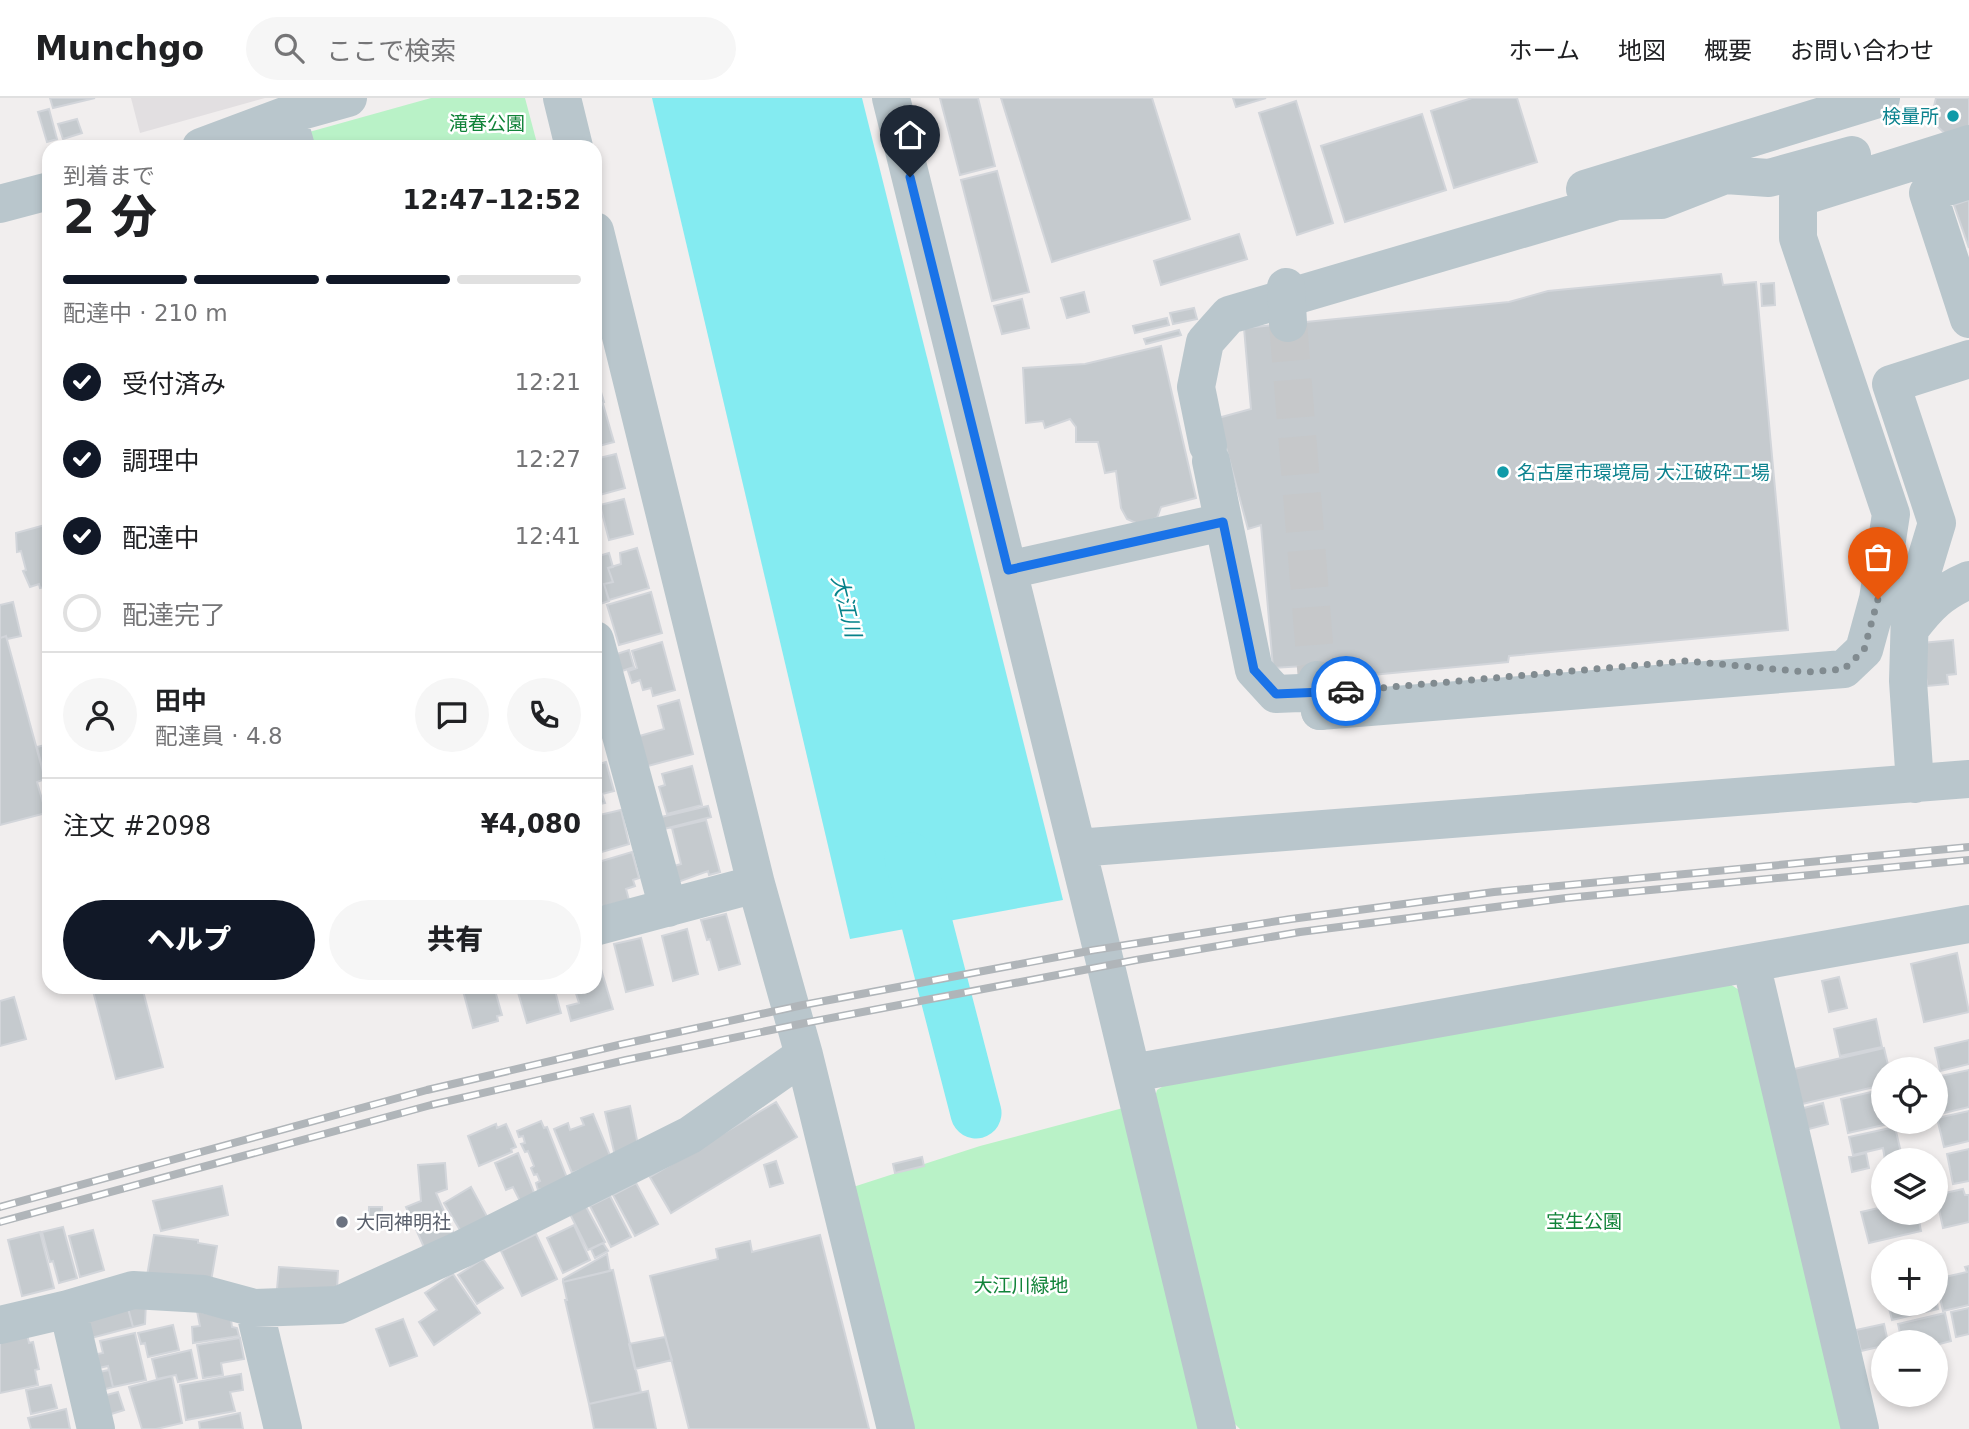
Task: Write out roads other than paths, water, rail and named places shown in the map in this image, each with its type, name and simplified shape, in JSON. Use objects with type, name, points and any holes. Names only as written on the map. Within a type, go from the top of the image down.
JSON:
[{"type":"street","points":[[240,140],[291,131],[348,98]]},
{"type":"street","points":[[562,98],[572,140]]},
{"type":"street","points":[[891,98],[1218,1428]]},
{"type":"street","points":[[1287,305],[1649,170],[1881,98]]},
{"type":"street","points":[[1649,170],[1684,174],[1702,169],[1726,175],[1769,178],[1942,131],[1969,116]]},
{"type":"street","points":[[1318,696],[1844,669],[1864,650],[1878,599],[1891,514],[1798,238],[1798,198],[1969,144]]},
{"type":"street","points":[[1726,175],[1661,200],[1616,201],[1228,315],[1205,342],[1196,387],[1254,670],[1276,694],[1317,694],[1686,661],[1807,672]]},
{"type":"street","points":[[1969,180],[1928,193],[1969,319]]},
{"type":"street","points":[[0,204],[42,193]]},
{"type":"street","points":[[602,259],[756,884],[804,1055],[895,1429]]},
{"type":"street","points":[[1915,784],[1908,681],[1910,612],[1937,523],[1891,384],[1969,359]]},
{"type":"street","points":[[1008,570],[1223,522]]},
{"type":"street","points":[[1910,629],[1927,607],[1947,590],[1969,580]]},
{"type":"street","points":[[602,666],[668,908]]},
{"type":"street","points":[[1077,848],[1969,779]]},
{"type":"street","points":[[602,925],[756,884]]},
{"type":"street","points":[[1132,1073],[1969,924]]},
{"type":"street","points":[[1751,963],[1860,1429]]},
{"type":"street","points":[[0,1325],[133,1290],[203,1294],[254,1308],[339,1306],[462,1249],[690,1135],[804,1055]]},
{"type":"street","points":[[254,1308],[283,1429]]},
{"type":"street","points":[[68,1309],[96,1429]]},
{"type":"water","points":[[652,98],[862,98],[1063,900],[850,939]]},
{"type":"waterway","name":"大江川","points":[[910,858],[976,1113]]},
{"type":"tunnel","points":[[1288,323],[1317,680]]},
{"type":"railway","points":[[0,1207],[427,1090],[803,1005],[1094,950],[1291,919],[1494,892],[1969,847]]},
{"type":"railway","points":[[0,1222],[431,1105],[626,1060],[1136,960],[1300,932],[1566,898],[1969,860]]},
{"type":"place","name":"検量所","points":[[1953,116]]},
{"type":"place","name":"名古屋市環境局 大江破砕工場","points":[[1503,472]]},
{"type":"place","name":"大同神明社","points":[[342,1222]]},
{"type":"park label","name":"滝春公園","points":[[487,123]]},
{"type":"park label","name":"宝生公園","points":[[1584,1221]]},
{"type":"park label","name":"大江川緑地","points":[[1021,1285]]}]
